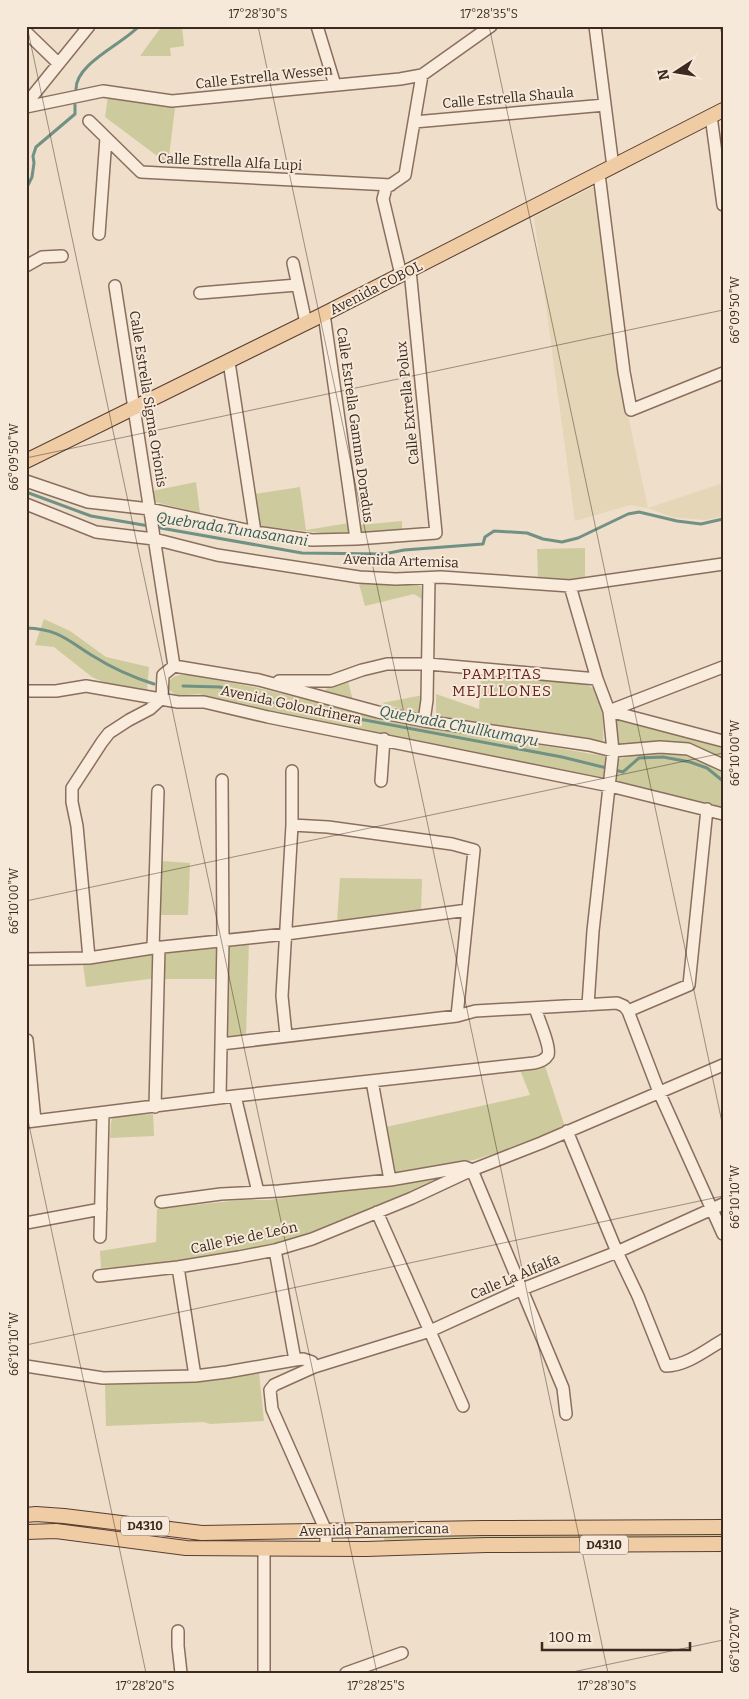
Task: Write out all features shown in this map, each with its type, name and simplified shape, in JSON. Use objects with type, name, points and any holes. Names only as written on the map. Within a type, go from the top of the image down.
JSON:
[{"type":"main road","name":"Avenida COBOL","points":[[26,461],[229,362],[717,113]]},
{"type":"main road","name":"Avenida Panamericana","points":[[26,1515],[64,1516],[202,1533],[482,1528],[723,1527]]},
{"type":"main road","name":"Avenida Panamericana","points":[[26,1532],[56,1531],[186,1548],[366,1549],[486,1545],[723,1544]]},
{"type":"street","points":[[26,105],[89,26]]},
{"type":"street","points":[[317,26],[335,85]]},
{"type":"street","name":"Calle Estrella Wessen","points":[[26,105],[103,91],[172,101],[400,79],[422,74],[491,26]]},
{"type":"street","points":[[595,26],[613,167]]},
{"type":"street","points":[[26,32],[58,64]]},
{"type":"street","points":[[391,185],[405,175],[422,74]]},
{"type":"street","name":"Calle Estrella Shaula","points":[[414,122],[605,105]]},
{"type":"street","points":[[717,113],[723,205]]},
{"type":"street","name":"Calle Estrella Alfa Lupi","points":[[89,121],[141,172],[391,185]]},
{"type":"street","points":[[99,234],[106,138]]},
{"type":"street","points":[[600,174],[624,372],[632,410],[723,372]]},
{"type":"street","name":"Calle Extrella Polux","points":[[391,185],[386,188],[383,199],[405,273],[436,533]]},
{"type":"street","points":[[26,266],[42,258],[62,256]]},
{"type":"street","points":[[293,263],[306,323]]},
{"type":"street","points":[[200,293],[298,285]]},
{"type":"street","name":"Calle Estrella Sigma Orionis","points":[[115,286],[174,666]]},
{"type":"street","name":"Calle Estrella Gamma Doradus","points":[[324,314],[356,539]]},
{"type":"street","points":[[229,362],[256,532]]},
{"type":"street","name":"Avenida Artemisa","points":[[26,481],[88,502],[150,509],[256,532],[312,540],[436,533]]},
{"type":"street","name":"Avenida Artemisa","points":[[26,504],[96,532],[153,530],[217,555],[359,577],[441,577],[570,586],[723,564]]},
{"type":"street","points":[[424,721],[427,700],[429,578]]},
{"type":"street","points":[[570,586],[597,679],[609,711],[613,751],[593,931],[588,1005]]},
{"type":"street","points":[[88,958],[78,826],[72,802],[72,788],[109,733],[150,709],[162,698],[163,675],[174,666],[259,680],[331,681],[362,670],[387,664],[428,664],[597,679]]},
{"type":"street","points":[[609,711],[723,667]]},
{"type":"street","name":"Avenida Golondrinera","points":[[259,680],[378,712],[424,721],[589,745],[613,751],[660,747],[688,749],[723,765]]},
{"type":"street","name":"Avenida Golondrinera","points":[[26,691],[56,691],[86,686],[178,702],[204,702],[610,786],[723,814]]},
{"type":"street","points":[[609,711],[723,741]]},
{"type":"street","points":[[381,781],[384,739]]},
{"type":"street","points":[[286,1035],[282,996],[292,825],[292,771]]},
{"type":"street","points":[[220,1098],[223,940],[222,780]]},
{"type":"street","points":[[155,1107],[158,791]]},
{"type":"street","points":[[628,1011],[689,985],[707,809]]},
{"type":"street","points":[[292,825],[338,828],[452,844],[474,850],[457,1016]]},
{"type":"street","points":[[26,958],[88,958],[468,910]]},
{"type":"street","points":[[221,1044],[457,1016],[475,1011],[617,1004],[624,1006],[628,1011],[659,1092],[723,1234]]},
{"type":"street","points":[[27,1040],[31,1121],[542,1061],[548,1055],[549,1048],[534,1008]]},
{"type":"street","name":"Calle Pie de León","points":[[99,1276],[178,1267],[275,1250],[312,1240],[412,1198],[472,1170],[723,1065]]},
{"type":"street","points":[[372,1081],[390,1180]]},
{"type":"street","points":[[235,1096],[258,1192]]},
{"type":"street","points":[[100,1237],[103,1113]]},
{"type":"street","points":[[567,1131],[666,1366],[674,1366],[684,1362],[723,1340]]},
{"type":"street","points":[[161,1202],[221,1194],[390,1180],[465,1167],[472,1170],[563,1388],[566,1414]]},
{"type":"street","name":"Calle La Alfalfa","points":[[326,1531],[272,1409],[270,1390],[274,1385],[283,1379],[314,1367],[430,1330],[522,1289],[617,1252],[723,1204]]},
{"type":"street","points":[[26,1223],[101,1209]]},
{"type":"street","points":[[378,1212],[463,1406]]},
{"type":"street","points":[[275,1250],[295,1360]]},
{"type":"street","points":[[178,1267],[195,1376]]},
{"type":"street","points":[[26,1366],[103,1378],[195,1376],[295,1360],[312,1362],[314,1367]]},
{"type":"street","points":[[365,1530],[366,1549]]},
{"type":"street","points":[[326,1531],[326,1549]]},
{"type":"street","points":[[264,1548],[264,1673]]},
{"type":"street","points":[[178,1631],[182,1673]]},
{"type":"street","points":[[346,1673],[402,1653]]},
{"type":"shaded area","points":[[162,26],[182,26],[184,46],[170,48],[171,56],[140,56]]},
{"type":"shaded area","points":[[108,96],[175,108],[168,164],[105,117]]},
{"type":"shaded area","points":[[595,186],[625,402],[648,508],[630,505],[575,521],[534,217]]},
{"type":"shaded area","points":[[196,482],[200,513],[155,502],[152,491]]},
{"type":"shaded area","points":[[723,483],[723,516],[705,520],[671,517],[648,508]]},
{"type":"shaded area","points":[[300,487],[306,530],[349,523],[350,536],[260,526],[255,494]]},
{"type":"shaded area","points":[[402,521],[402,531],[360,533],[360,525]]},
{"type":"shaded area","points":[[585,548],[585,579],[538,580],[537,549]]},
{"type":"shaded area","points":[[359,584],[415,584],[421,586],[422,599],[414,594],[365,606]]},
{"type":"shaded area","points":[[44,619],[70,631],[106,657],[149,667],[147,690],[119,689],[92,677],[54,647],[35,645]]},
{"type":"shaded area","points":[[481,673],[584,683],[594,689],[601,706],[603,741],[551,736],[438,719],[436,716],[436,694],[479,709]]},
{"type":"shaded area","points":[[180,675],[192,675],[254,687],[381,718],[620,759],[642,752],[677,753],[723,771],[723,808],[598,779],[247,708],[199,694],[177,696],[168,689],[168,686],[171,679]]},
{"type":"shaded area","points":[[348,681],[353,701],[328,694],[325,691],[328,687]]},
{"type":"shaded area","points":[[423,695],[420,715],[382,703]]},
{"type":"shaded area","points":[[616,718],[723,748],[723,758],[690,746],[617,745]]},
{"type":"shaded area","points":[[161,861],[190,863],[188,915],[160,915]]},
{"type":"shaded area","points":[[340,878],[422,879],[421,914],[337,922]]},
{"type":"shaded area","points":[[249,942],[246,1035],[227,1038],[228,943]]},
{"type":"shaded area","points":[[218,945],[217,979],[149,979],[86,987],[83,964]]},
{"type":"shaded area","points":[[545,1066],[565,1127],[474,1160],[395,1172],[386,1127],[530,1095],[520,1070]]},
{"type":"shaded area","points":[[153,1114],[154,1136],[110,1138],[113,1117]]},
{"type":"shaded area","points":[[459,1172],[390,1203],[306,1235],[265,1246],[169,1263],[101,1268],[100,1251],[156,1242],[157,1209],[241,1200],[269,1200]]},
{"type":"shaded area","points":[[259,1372],[264,1421],[106,1426],[105,1385],[208,1381]]},
{"type":"shaded area","points":[[723,1532],[723,1539],[384,1542],[384,1537]]},
{"type":"waterway","points":[[76,89],[78,80],[92,62],[139,26]]},
{"type":"waterway","points":[[26,189],[32,177],[33,156],[36,147],[75,114],[75,105]]},
{"type":"waterway","name":"Quebrada Tunasanani","points":[[26,492],[91,516],[149,526]]},
{"type":"waterway","name":"Quebrada Tunasanani","points":[[155,527],[302,553],[384,554],[404,550],[483,544],[485,537],[494,531],[527,533],[543,539],[562,542],[578,538],[628,514],[639,512],[677,521],[701,524],[723,519]]},
{"type":"waterway","name":"Quebrada Chullkumayu","points":[[26,628],[47,631],[62,636],[115,668],[154,684]]},
{"type":"waterway","name":"Quebrada Chullkumayu","points":[[183,686],[220,687],[258,700],[562,757],[623,772],[639,758],[663,757],[690,762],[707,768],[723,781]]},
{"type":"district","name":"PAMPITAS MEJILLONES","points":[[502,682]]}]
